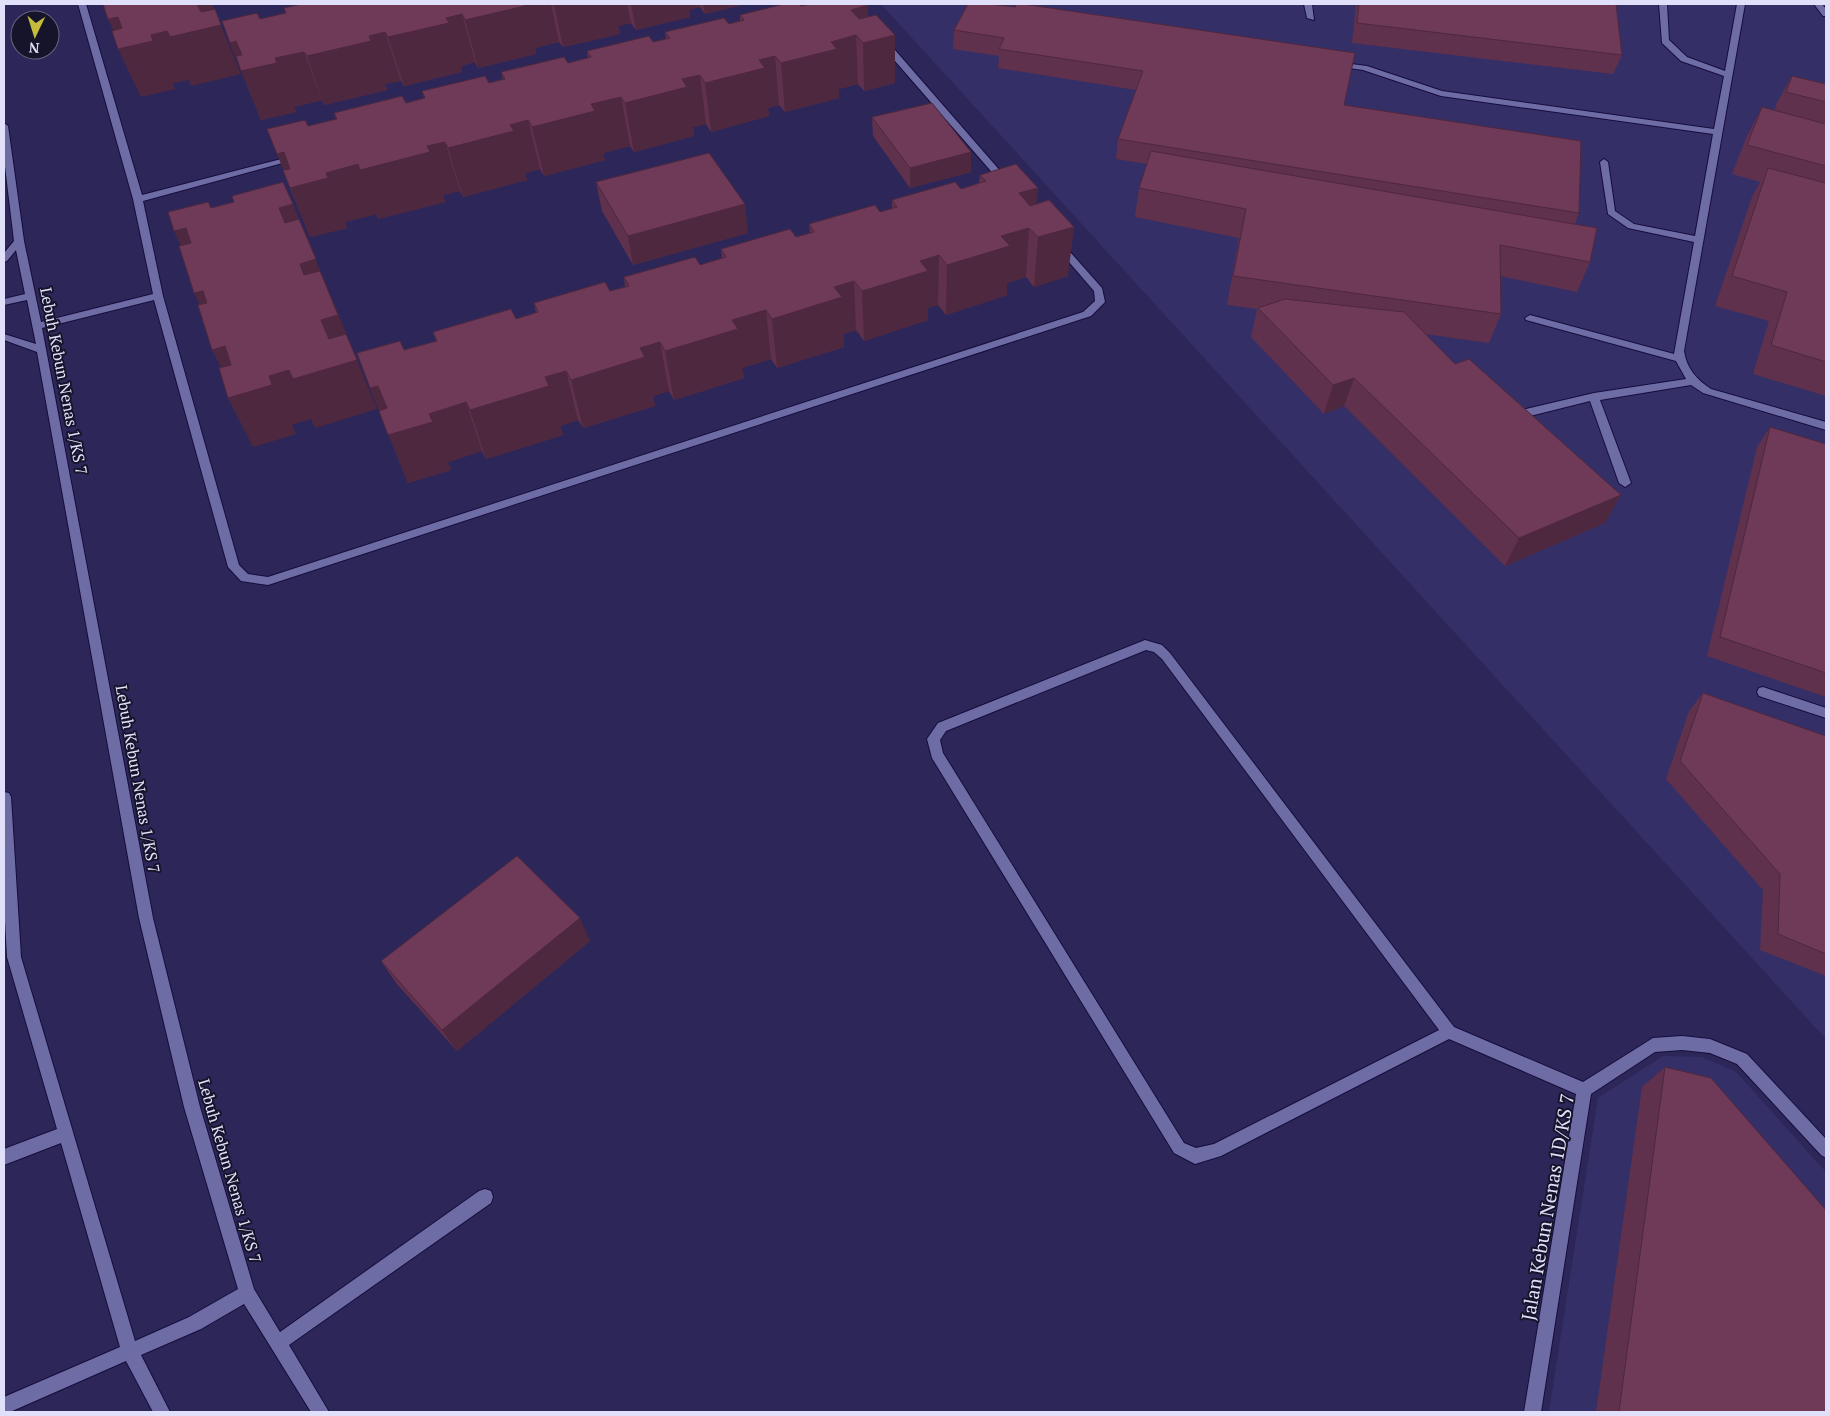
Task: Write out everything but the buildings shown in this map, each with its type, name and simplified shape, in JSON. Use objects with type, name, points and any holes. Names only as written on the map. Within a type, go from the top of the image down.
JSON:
[{"type":"street","points":[[82,4],[138,199],[158,296],[234,567],[245,578],[268,581],[1087,314],[1100,302],[1098,290],[1053,238]]},
{"type":"street","points":[[1308,4],[1311,18]]},
{"type":"street","points":[[1663,4],[1665,41],[1684,59],[1729,75]]},
{"type":"street","points":[[1741,4],[1698,240],[1679,352],[1680,359],[1692,381],[1707,391],[1826,426]]},
{"type":"street","points":[[1818,4],[1826,14]]},
{"type":"street","points":[[878,36],[1014,193]]},
{"type":"street","points":[[1325,62],[1364,68],[1441,92],[1718,132]]},
{"type":"street","name":"Lebuh Kebun Nenas 1/KS 7","points":[[4,126],[19,241],[42,350],[146,918],[192,1107],[247,1293],[321,1412]]},
{"type":"street","points":[[138,199],[311,155]]},
{"type":"street","points":[[1604,162],[1612,212],[1631,226],[1698,240]]},
{"type":"street","points":[[4,259],[19,241]]},
{"type":"street","points":[[4,302],[30,296]]},
{"type":"street","points":[[37,326],[158,296]]},
{"type":"street","points":[[1530,318],[1680,359]]},
{"type":"street","points":[[4,337],[42,350]]},
{"type":"street","points":[[1526,413],[1594,397],[1692,381]]},
{"type":"street","points":[[1594,397],[1625,483]]},
{"type":"street","points":[[1449,1032],[1216,1151],[1195,1156],[1179,1148],[937,754],[933,739],[942,727],[1145,645],[1158,648],[1449,1032],[1584,1090]]},
{"type":"street","points":[[1763,692],[1826,713]]},
{"type":"street","points":[[4,797],[9,959],[67,1133],[130,1351],[162,1412]]},
{"type":"street","name":"Jalan Kebun Nenas 1D/KS 7","points":[[1534,1412],[1584,1090],[1653,1045],[1682,1043],[1710,1046],[1742,1059],[1826,1150]]},
{"type":"street","points":[[4,1157],[67,1133]]},
{"type":"street","points":[[277,1344],[485,1197]]},
{"type":"street","points":[[4,1406],[195,1323],[247,1293]]},
{"type":"shaded area","points":[[881,4],[1826,4],[1826,1039]]},
{"type":"shaded area","points":[[1663,1056],[1702,1057],[1736,1072],[1826,1172],[1826,1412],[1549,1412],[1598,1098]]}]
